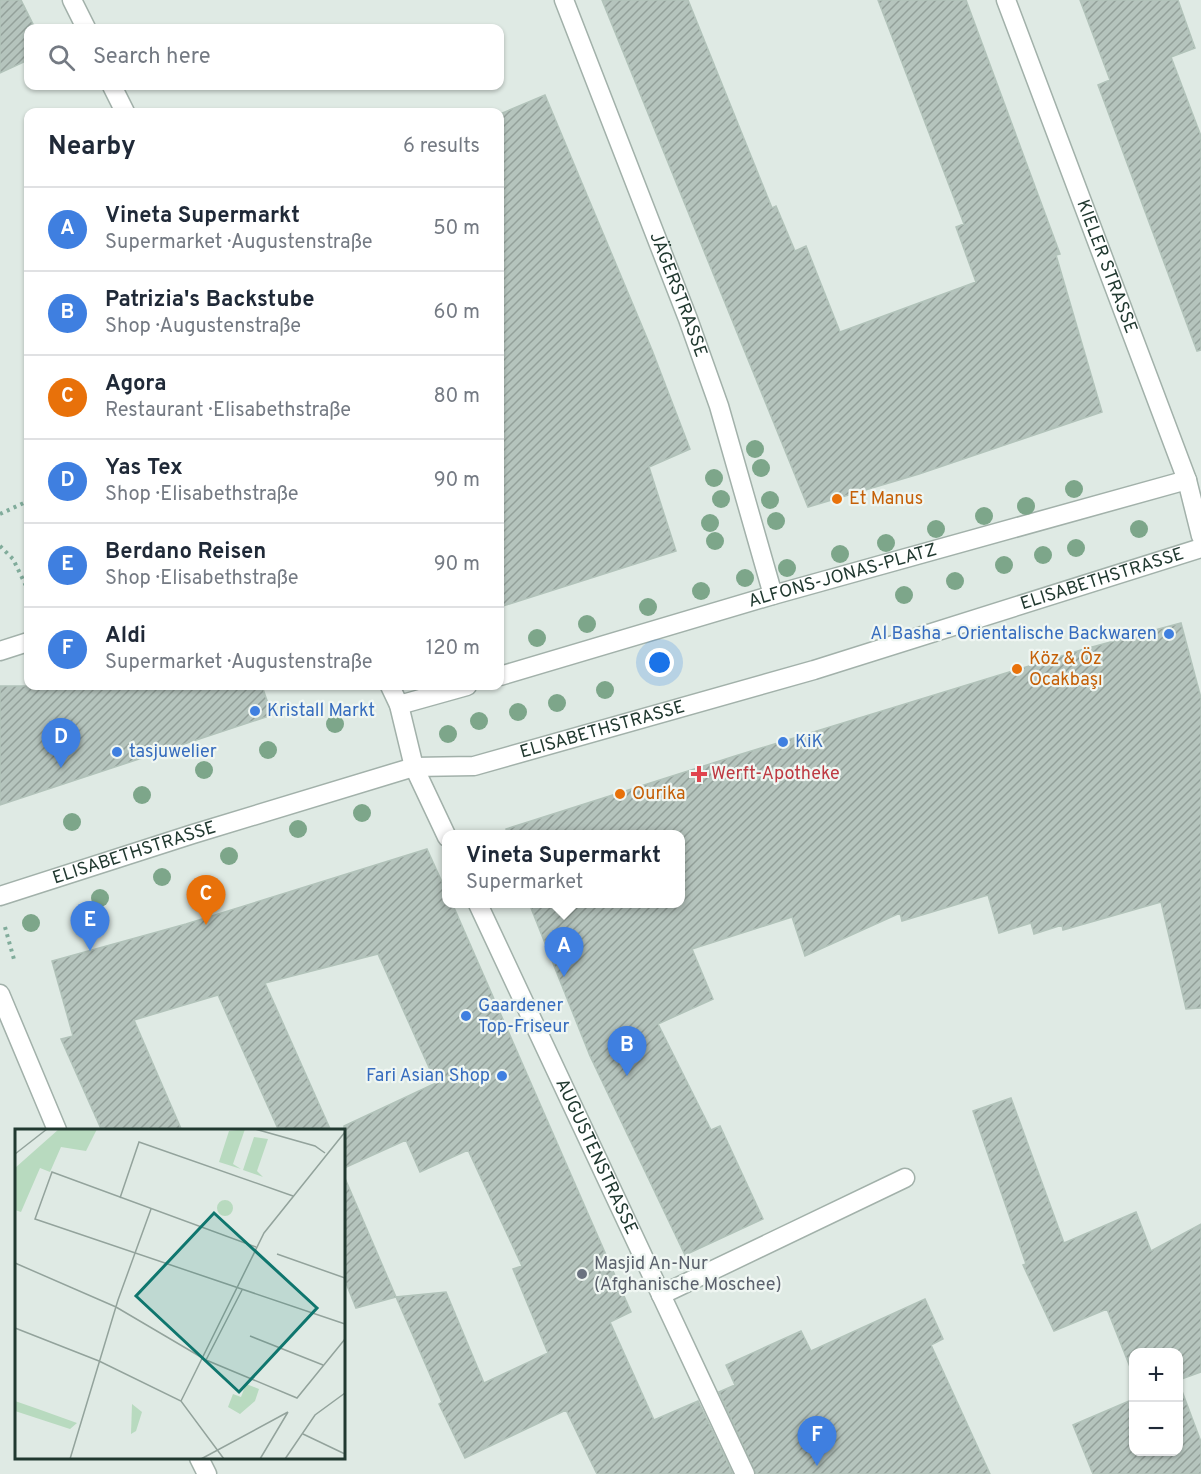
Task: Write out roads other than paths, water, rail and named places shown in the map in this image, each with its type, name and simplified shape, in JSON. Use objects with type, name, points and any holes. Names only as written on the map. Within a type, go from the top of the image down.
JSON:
[{"type":"street","points":[[72,0],[84,24]]},
{"type":"street","name":"JÄGERSTRASSE","points":[[564,0],[688,319],[719,406],[773,596]]},
{"type":"street","name":"KIELER STRASSE","points":[[1006,0],[1186,480],[1201,536]]},
{"type":"street","points":[[114,90],[122,108]]},
{"type":"street","name":"ALFONS-JONAS-PLATZ","points":[[504,675],[773,596],[1186,480]]},
{"type":"street","name":"ELISABETHSTRASSE","points":[[0,896],[414,767],[474,766],[814,670],[1201,548]]},
{"type":"street","points":[[0,651],[24,643]]},
{"type":"street","points":[[392,690],[399,705],[414,767],[444,830]]},
{"type":"street","points":[[399,705],[453,690]]},
{"type":"street","name":"AUGUSTENSTRASSE","points":[[480,908],[745,1474]]},
{"type":"street","points":[[0,994],[56,1129]]},
{"type":"street","points":[[661,1295],[905,1178]]},
{"type":"street","points":[[200,1459],[207,1474]]},
{"type":"place","name":"Et Manus","points":[[837,499]]},
{"type":"place","name":"Al Basha - Orientalische Backwaren","points":[[1169,634]]},
{"type":"place","name":"Köz & Öz Ocakbaşı","points":[[1017,669]]},
{"type":"place","name":"Kristall Markt","points":[[255,711]]},
{"type":"place","name":"KiK","points":[[783,742]]},
{"type":"place","name":"tasjuwelier","points":[[117,752]]},
{"type":"place","name":"Yas Tex","points":[[61,768]]},
{"type":"place","name":"Werft-Apotheke","points":[[699,774]]},
{"type":"place","name":"Ourika","points":[[620,794]]},
{"type":"place","name":"Agora","points":[[206,925]]},
{"type":"place","name":"Berdano Reisen","points":[[90,951]]},
{"type":"place","name":"Vineta Supermarkt","points":[[564,977]]},
{"type":"place","name":"Gaardener Top-Friseur","points":[[466,1016]]},
{"type":"place","name":"Fari Asian Shop","points":[[502,1076]]},
{"type":"place","name":"Patrizia's Backstube","points":[[627,1076]]},
{"type":"place","name":"Masjid An-Nur (Afghanische Moschee)","points":[[582,1274]]},
{"type":"place","name":"Aldi","points":[[817,1466]]}]
